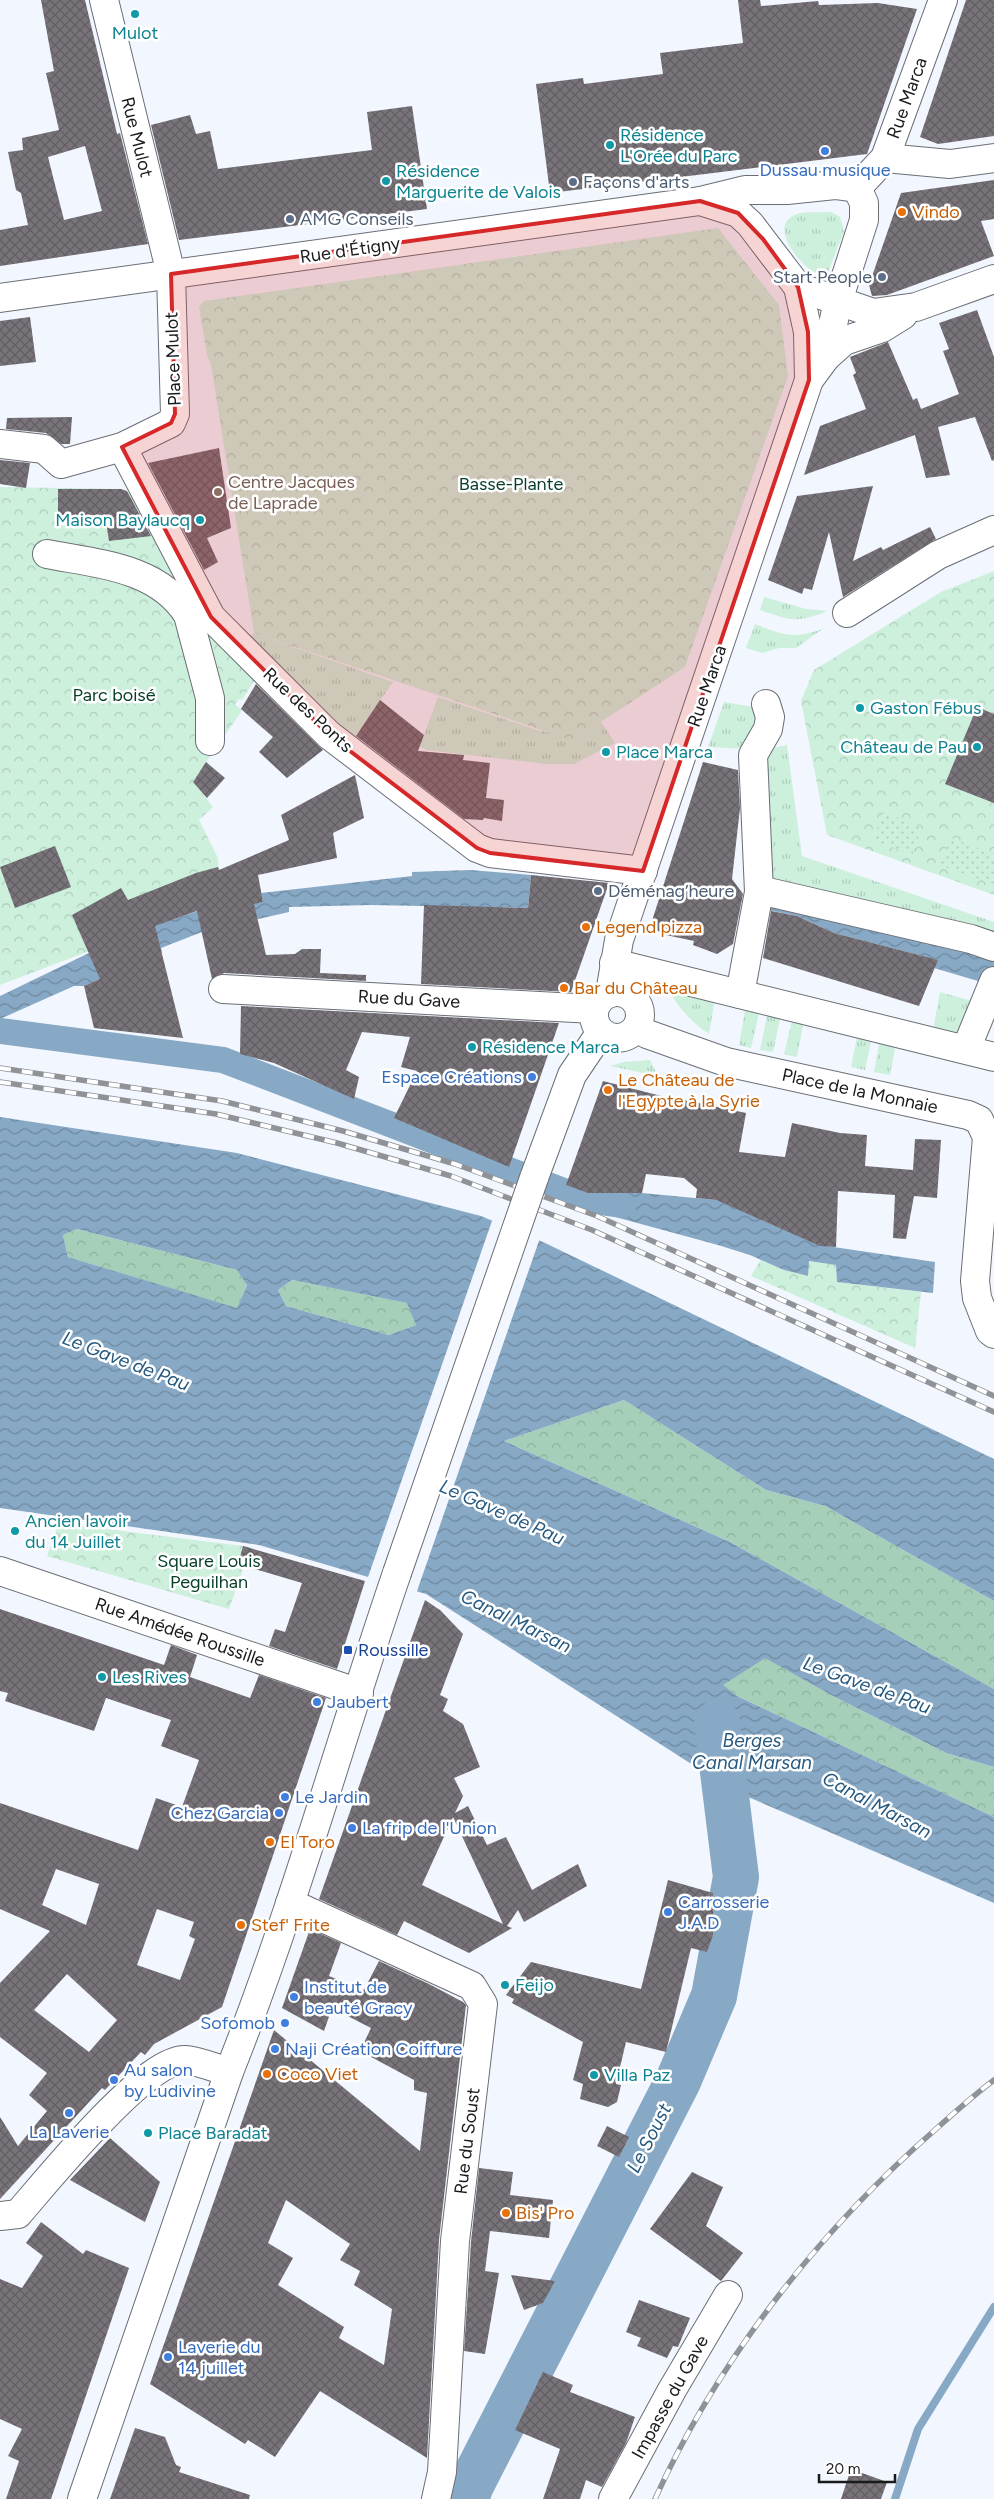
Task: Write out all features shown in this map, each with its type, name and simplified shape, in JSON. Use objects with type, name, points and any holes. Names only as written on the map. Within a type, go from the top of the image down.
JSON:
[{"type":"street","name":"Rue Mulot","points":[[104,0],[171,274]]},
{"type":"street","name":"Rue Marca","points":[[857,188],[885,158],[943,0]]},
{"type":"street","points":[[885,158],[950,164],[994,158]]},
{"type":"street","points":[[838,301],[864,220],[864,203],[857,188],[835,185],[787,190],[773,203],[764,224],[763,238],[798,287],[838,301],[873,313],[916,307],[994,279]]},
{"type":"street","name":"Rue d'Étigny","points":[[0,298],[700,201],[745,190],[787,190]]},
{"type":"street","name":"Rue d'Étigny","points":[[700,201],[738,213],[763,238]]},
{"type":"street","name":"Place Mulot","points":[[0,444],[44,449],[61,464],[122,448],[171,423],[175,414],[171,274]]},
{"type":"street","name":"Rue Marca","points":[[798,287],[808,332],[809,380]]},
{"type":"street","name":"Rue Marca","points":[[602,1011],[619,940],[809,380],[826,356],[838,301]]},
{"type":"street","points":[[826,356],[844,341],[882,328],[916,307]]},
{"type":"street","name":"Rue des Ponts","points":[[122,448],[212,617],[329,736],[478,848],[490,853],[643,871]]},
{"type":"street","points":[[847,613],[938,555],[994,530]]},
{"type":"street","points":[[47,554],[140,574],[157,583],[182,604],[188,614],[210,698],[210,741]]},
{"type":"street","points":[[740,994],[759,891],[753,755],[768,729],[770,717],[766,704]]},
{"type":"street","points":[[759,891],[971,939],[994,947]]},
{"type":"street","points":[[614,963],[994,1057]]},
{"type":"street","points":[[966,1049],[992,986]]},
{"type":"street","name":"Rue du Gave","points":[[223,989],[602,1011]]},
{"type":"street","points":[[82,2499],[229,2072],[251,2018],[392,1588],[534,1178],[572,1075],[602,1011],[624,993],[635,1001],[640,1014],[637,1027],[620,1038],[607,1036],[602,1011]]},
{"type":"street","name":"Place de la Monnaie","points":[[637,1027],[647,1034],[726,1062],[968,1115],[980,1120],[987,1137],[978,1227],[977,1298],[990,1330],[994,1334]]},
{"type":"street","name":"Rue Amédée Roussille","points":[[0,1571],[359,1692]]},
{"type":"street","name":"Rue du Soust","points":[[290,1903],[472,1986],[483,2004],[455,2241],[442,2472],[436,2499]]},
{"type":"street","points":[[0,2216],[18,2214],[90,2130],[152,2074],[169,2063],[184,2060],[229,2072]]},
{"type":"street","name":"Impasse du Gave","points":[[613,2499],[672,2390],[728,2295]]},
{"type":"highlighted area","points":[[700,201],[738,213],[763,239],[798,287],[808,332],[809,380],[643,871],[490,853],[477,848],[329,735],[211,617],[122,447],[171,423],[175,414],[171,274]]},
{"type":"green space","points":[[831,212],[840,217],[844,231],[828,272],[818,273],[802,263],[795,254],[785,235],[785,227],[788,219],[797,214]]},
{"type":"green space","name":"Basse-Plante","points":[[718,228],[779,305],[788,376],[685,667],[576,738],[568,739],[254,633],[211,365],[207,355],[199,307],[204,301]]},
{"type":"green space","name":"Parc boisé","points":[[0,487],[121,489],[133,495],[256,678],[242,700],[239,699],[235,705],[241,709],[241,712],[193,781],[213,807],[199,820],[218,858],[220,901],[0,985]]},
{"type":"green space","points":[[994,571],[994,895],[827,835],[801,701],[814,670],[941,592]]},
{"type":"green space","points":[[764,597],[806,609],[828,611],[801,619],[787,618],[760,610]]},
{"type":"green space","points":[[755,624],[789,635],[805,634],[824,628],[796,648],[779,648],[762,653],[746,648]]},
{"type":"green space","points":[[254,633],[393,682],[352,741],[244,640]]},
{"type":"green space","points":[[438,697],[537,730],[576,738],[601,722],[615,743],[574,764],[546,764],[426,750],[420,746]]},
{"type":"green space","points":[[724,702],[759,708],[759,718],[748,749],[708,747]]},
{"type":"green space","points":[[787,745],[802,856],[994,922],[994,941],[766,882],[768,749]]},
{"type":"green space","points":[[883,812],[922,827],[912,855],[873,840]]},
{"type":"green space","points":[[951,838],[994,854],[994,884],[940,865]]},
{"type":"green space","points":[[667,986],[715,998],[709,1034],[685,1013]]},
{"type":"green space","points":[[940,992],[979,1003],[966,1039],[933,1030]]},
{"type":"green space","points":[[746,1005],[760,1009],[751,1048],[739,1045]]},
{"type":"green space","points":[[768,1011],[781,1014],[773,1052],[760,1050]]},
{"type":"green space","points":[[793,1017],[804,1020],[797,1057],[784,1054]]},
{"type":"green space","points":[[858,1033],[872,1037],[865,1070],[851,1067]]},
{"type":"green space","points":[[880,1039],[896,1043],[890,1075],[874,1072]]},
{"type":"green space","points":[[650,1060],[658,1076],[610,1066],[624,1062]]},
{"type":"green space","points":[[77,1229],[237,1270],[247,1284],[237,1309],[68,1257],[63,1235]]},
{"type":"green space","points":[[761,1259],[784,1270],[808,1276],[808,1261],[836,1265],[837,1282],[921,1292],[915,1348],[751,1276]]},
{"type":"green space","points":[[292,1280],[408,1303],[416,1325],[389,1335],[286,1306],[278,1290]]},
{"type":"green space","points":[[624,1400],[766,1490],[825,1506],[994,1601],[994,1689],[730,1542],[504,1441]]},
{"type":"green space","name":"Square Louis Peguilhan","points":[[59,1523],[251,1547],[229,1609],[47,1556]]},
{"type":"green space","points":[[765,1657],[831,1695],[946,1753],[994,1767],[994,1817],[737,1696],[722,1685]]},
{"type":"water","points":[[470,870],[531,875],[528,908],[371,905],[289,907],[289,912],[202,932],[161,948],[162,953],[84,986],[74,986],[0,1019],[0,996],[89,953],[166,919],[168,921],[222,903],[223,909],[263,902],[261,893],[412,876],[412,872]]},
{"type":"water","points":[[762,903],[963,946],[994,961],[994,972],[988,984],[934,968],[937,960],[834,933],[797,916],[762,909]]},
{"type":"water","points":[[0,1117],[237,1153],[481,1216],[543,1242],[994,1459],[994,1601],[825,1506],[766,1490],[624,1400],[504,1441],[730,1542],[994,1689],[994,1767],[946,1753],[831,1695],[765,1658],[723,1685],[737,1696],[994,1817],[994,1903],[732,1790],[426,1594],[259,1545],[0,1508]],"holes":[[[77,1229],[237,1270],[247,1285],[237,1308],[68,1257],[63,1235]],[[292,1280],[407,1303],[416,1325],[389,1335],[286,1306],[278,1290]]]},
{"type":"water","points":[[588,1193],[642,1193],[716,1200],[820,1245],[935,1262],[933,1293],[837,1282],[836,1265],[809,1261],[808,1276],[784,1270],[750,1255],[718,1245],[586,1209]]},
{"type":"pier","points":[[493,1218],[540,1238],[416,1594],[367,1580]]},
{"type":"building","points":[[41,0],[85,0],[117,134],[120,133],[148,244],[0,266],[0,230],[28,225],[21,193],[16,190],[8,152],[23,150],[22,138],[59,130],[46,73],[54,71]],"holes":[[[85,146],[102,211],[64,220],[48,157]]]},
{"type":"building","points":[[738,0],[760,0],[761,6],[818,1],[819,5],[878,3],[917,9],[867,154],[550,193],[536,84],[583,78],[584,84],[663,74],[660,53],[743,43]]},
{"type":"building","points":[[966,0],[994,0],[994,136],[938,144],[920,137]]},
{"type":"building","points":[[412,106],[427,209],[179,240],[151,125],[190,115],[196,134],[210,131],[218,169],[372,150],[367,112]]},
{"type":"building","points":[[994,180],[994,219],[981,221],[994,256],[887,295],[872,296],[869,285],[901,193]]},
{"type":"building","points":[[977,310],[994,357],[994,460],[992,461],[975,417],[938,427],[950,475],[926,478],[915,435],[804,475],[820,426],[866,409],[853,375],[856,373],[850,357],[888,342],[913,400],[917,398],[921,409],[959,394],[943,351],[949,349],[939,323]]},
{"type":"building","points":[[30,317],[36,362],[0,366],[0,321]]},
{"type":"building","points":[[72,417],[70,444],[61,444],[46,433],[6,429],[7,418]]},
{"type":"building","name":"Maison Baylaucq","points":[[219,448],[231,528],[207,538],[218,562],[204,570],[148,463]]},
{"type":"building","points":[[0,460],[30,463],[26,488],[0,484]]},
{"type":"building","points":[[873,486],[853,561],[881,547],[883,550],[930,527],[936,539],[843,597],[829,532],[812,590],[804,588],[802,594],[768,580],[797,496]]},
{"type":"building","points":[[58,489],[121,489],[127,491],[151,536],[109,541],[105,515],[58,515]]},
{"type":"building","points":[[256,684],[323,750],[287,778],[259,752],[273,737],[241,709]]},
{"type":"building","points":[[380,700],[424,735],[418,751],[464,755],[463,760],[490,763],[486,798],[504,800],[502,821],[484,818],[483,820],[464,819],[356,736]]},
{"type":"building","name":"Château de Pau","points":[[977,707],[994,714],[994,803],[945,784]]},
{"type":"building","points":[[206,762],[225,778],[207,798],[193,782]]},
{"type":"building","points":[[703,762],[738,770],[740,808],[732,879],[743,894],[733,944],[717,954],[693,945],[694,941],[666,935],[650,927]]},
{"type":"building","points":[[355,775],[364,818],[333,833],[337,858],[258,875],[263,902],[254,904],[266,955],[295,954],[302,949],[321,949],[320,973],[366,975],[366,981],[224,973],[212,979],[197,911],[155,926],[183,1038],[94,1028],[84,986],[100,979],[72,915],[121,888],[128,900],[196,873],[218,867],[219,870],[289,840],[281,815]]},
{"type":"building","points":[[55,846],[71,887],[15,908],[0,867]]},
{"type":"building","points":[[531,875],[609,883],[571,992],[421,984],[424,905],[528,908]]},
{"type":"building","points":[[771,911],[797,916],[834,933],[938,960],[919,1006],[763,958]]},
{"type":"building","points":[[241,1006],[559,1023],[509,1167],[394,1118],[417,1071],[401,1067],[410,1037],[362,1032],[346,1070],[359,1077],[354,1099],[274,1063],[240,1054]]},
{"type":"building","points":[[603,1081],[669,1098],[746,1113],[739,1152],[785,1157],[792,1123],[840,1133],[867,1135],[865,1166],[913,1170],[915,1139],[941,1140],[937,1198],[914,1196],[906,1239],[893,1238],[895,1195],[838,1191],[836,1247],[820,1246],[716,1200],[696,1198],[697,1189],[684,1178],[646,1174],[642,1193],[588,1193],[566,1185]]},
{"type":"building","points":[[243,1546],[365,1581],[337,1669],[269,1646],[275,1629],[285,1632],[302,1583],[238,1564]]},
{"type":"building","points":[[425,1600],[440,1610],[463,1634],[440,1695],[448,1699],[443,1711],[463,1724],[480,1767],[454,1778],[463,1796],[455,1813],[468,1806],[487,1845],[506,1837],[532,1890],[578,1864],[587,1886],[524,1922],[518,1910],[507,1926],[512,1928],[469,1953],[404,1921],[397,1935],[319,1899]],"holes":[[[453,1817],[503,1924],[422,1885]]]},
{"type":"building","points":[[0,1609],[164,1665],[171,1645],[197,1655],[190,1677],[250,1698],[259,1675],[326,1698],[222,2007],[154,2044],[145,2055],[141,2052],[105,2090],[102,2088],[0,2199],[0,2117],[18,2146],[47,2111],[29,2095],[47,2073],[0,2037],[0,1983],[50,1931],[0,1909],[0,1803],[138,1850],[156,1798],[182,1807],[199,1760],[161,1746],[171,1720],[106,1698],[94,1731],[5,1701],[8,1693],[0,1691]],"holes":[[[56,1869],[99,1884],[86,1925],[42,1905]],[[157,1909],[194,1922],[189,1936],[195,1939],[180,1980],[137,1965]],[[67,1974],[117,2020],[89,2052],[34,2010]]]},
{"type":"building","points":[[668,1880],[713,1893],[713,1935],[707,1952],[691,1948],[666,2052],[626,2042],[616,2084],[621,2085],[617,2102],[608,2107],[580,2099],[583,2084],[573,2080],[583,2042],[512,2003],[514,1999],[506,1995],[531,1962],[641,1989]]},
{"type":"building","points":[[310,1929],[341,1943],[329,1976],[364,1990],[379,1961],[429,1984],[466,2005],[439,2240],[427,2458],[320,2391],[275,2457],[248,2440],[245,2444],[150,2384],[274,2030],[420,2151],[427,2093],[414,2090],[414,2080],[360,2051],[371,2028],[332,2008],[324,2031],[282,2008]],"holes":[[[286,2200],[350,2244],[340,2260],[360,2271],[354,2285],[392,2309],[384,2365],[339,2338],[344,2327],[278,2285],[293,2258],[268,2243]]]},
{"type":"building","points":[[607,2126],[629,2137],[619,2157],[597,2146]]},
{"type":"building","points":[[110,2138],[160,2182],[145,2222],[70,2180]]},
{"type":"building","points":[[479,2168],[513,2172],[510,2195],[553,2200],[549,2238],[490,2231],[485,2271],[499,2273],[485,2354],[464,2351],[471,2242]]},
{"type":"building","points":[[692,2172],[723,2187],[706,2226],[743,2253],[721,2281],[650,2229]]},
{"type":"building","points":[[41,2222],[83,2254],[86,2250],[129,2268],[51,2499],[6,2499],[19,2461],[8,2456],[22,2429],[0,2419],[0,2279],[22,2288],[43,2256],[26,2243]]},
{"type":"building","points":[[511,2275],[555,2281],[543,2303],[524,2310]]},
{"type":"building","points":[[639,2300],[690,2318],[678,2347],[673,2346],[667,2358],[637,2346],[641,2338],[626,2332]]},
{"type":"building","points":[[543,2372],[573,2385],[570,2392],[635,2417],[626,2443],[602,2487],[586,2480],[580,2499],[543,2499],[560,2449],[515,2430]]},
{"type":"building","points":[[135,2428],[165,2437],[176,2465],[181,2467],[179,2472],[250,2495],[249,2499],[110,2499]]},
{"type":"building","points":[[851,2469],[887,2482],[881,2499],[841,2499]]},
{"type":"waterway","points":[[0,1031],[223,1060],[587,1200],[623,1205]]},
{"type":"waterway","name":"Le Soust","points":[[466,2499],[471,2485],[678,2081],[714,1996],[736,1877],[717,1723]]},
{"type":"waterway","points":[[895,2499],[918,2429],[994,2307]]},
{"type":"railway","points":[[0,1068],[222,1101],[343,1131],[455,1164],[597,1216],[994,1396]]},
{"type":"railway","points":[[0,1082],[216,1114],[337,1143],[451,1176],[592,1230],[994,1412]]},
{"type":"railway","points":[[655,2499],[681,2447],[741,2347],[813,2253],[893,2168],[957,2110],[994,2080]]},
{"type":"place","name":"Mulot","points":[[135,14]]},
{"type":"place","name":"Résidence L'Orée du Parc","points":[[610,145]]},
{"type":"place","name":"Dussau musique","points":[[825,151]]},
{"type":"place","name":"Résidence Marguerite de Valois","points":[[386,181]]},
{"type":"place","name":"Façons d'arts","points":[[573,182]]},
{"type":"place","name":"Vindo","points":[[902,212]]},
{"type":"place","name":"AMG Conseils","points":[[290,219]]},
{"type":"place","name":"Start People","points":[[882,277]]},
{"type":"place","name":"Centre Jacques de Laprade","points":[[218,492]]},
{"type":"place","name":"Maison Baylaucq","points":[[200,520]]},
{"type":"place","name":"Gaston Fébus","points":[[860,708]]},
{"type":"place","name":"Château de Pau","points":[[977,747]]},
{"type":"place","name":"Place Marca","points":[[606,752]]},
{"type":"place","name":"Déménag’heure","points":[[598,891]]},
{"type":"place","name":"Legend pizza","points":[[586,927]]},
{"type":"place","name":"Bar du Château","points":[[564,988]]},
{"type":"place","name":"Résidence Marca","points":[[472,1047]]},
{"type":"place","name":"Espace Créations","points":[[532,1077]]},
{"type":"place","name":"Le Château de l'Egypte à la Syrie","points":[[608,1090]]},
{"type":"place","name":"Ancien lavoir du 14 Juillet","points":[[15,1531]]},
{"type":"place","name":"Roussille","points":[[348,1650]]},
{"type":"place","name":"Les Rives","points":[[102,1677]]},
{"type":"place","name":"Jaubert","points":[[317,1702]]},
{"type":"place","name":"Le Jardin","points":[[285,1797]]},
{"type":"place","name":"Chez Garcia","points":[[279,1813]]},
{"type":"place","name":"La frip de l'Union","points":[[352,1828]]},
{"type":"place","name":"El Toro","points":[[270,1842]]},
{"type":"place","name":"Carrosserie J.A.D","points":[[668,1912]]},
{"type":"place","name":"Stef' Frite","points":[[241,1925]]},
{"type":"place","name":"Feijo","points":[[505,1985]]},
{"type":"place","name":"Institut de beauté Gracy","points":[[294,1997]]},
{"type":"place","name":"Sofomob","points":[[285,2023]]},
{"type":"place","name":"Naji Création Coiffure","points":[[275,2049]]},
{"type":"place","name":"Coco Viet","points":[[267,2074]]},
{"type":"place","name":"Villa Paz","points":[[594,2075]]},
{"type":"place","name":"Au salon by Ludivine","points":[[114,2080]]},
{"type":"place","name":"La Laverie","points":[[69,2113]]},
{"type":"place","name":"Place Baradat","points":[[148,2133]]},
{"type":"place","name":"Bis' Pro","points":[[506,2213]]},
{"type":"place","name":"Laverie du 14 juillet","points":[[168,2357]]},
{"type":"water label","name":"Le Gave de Pau","points":[[126,1361]]},
{"type":"water label","name":"Le Gave de Pau","points":[[502,1512]]},
{"type":"water label","name":"Canal Marsan","points":[[516,1621]]},
{"type":"water label","name":"Le Gave de Pau","points":[[867,1685]]},
{"type":"water label","name":"Berges Canal Marsan","points":[[752,1751]]},
{"type":"water label","name":"Canal Marsan","points":[[877,1805]]}]
